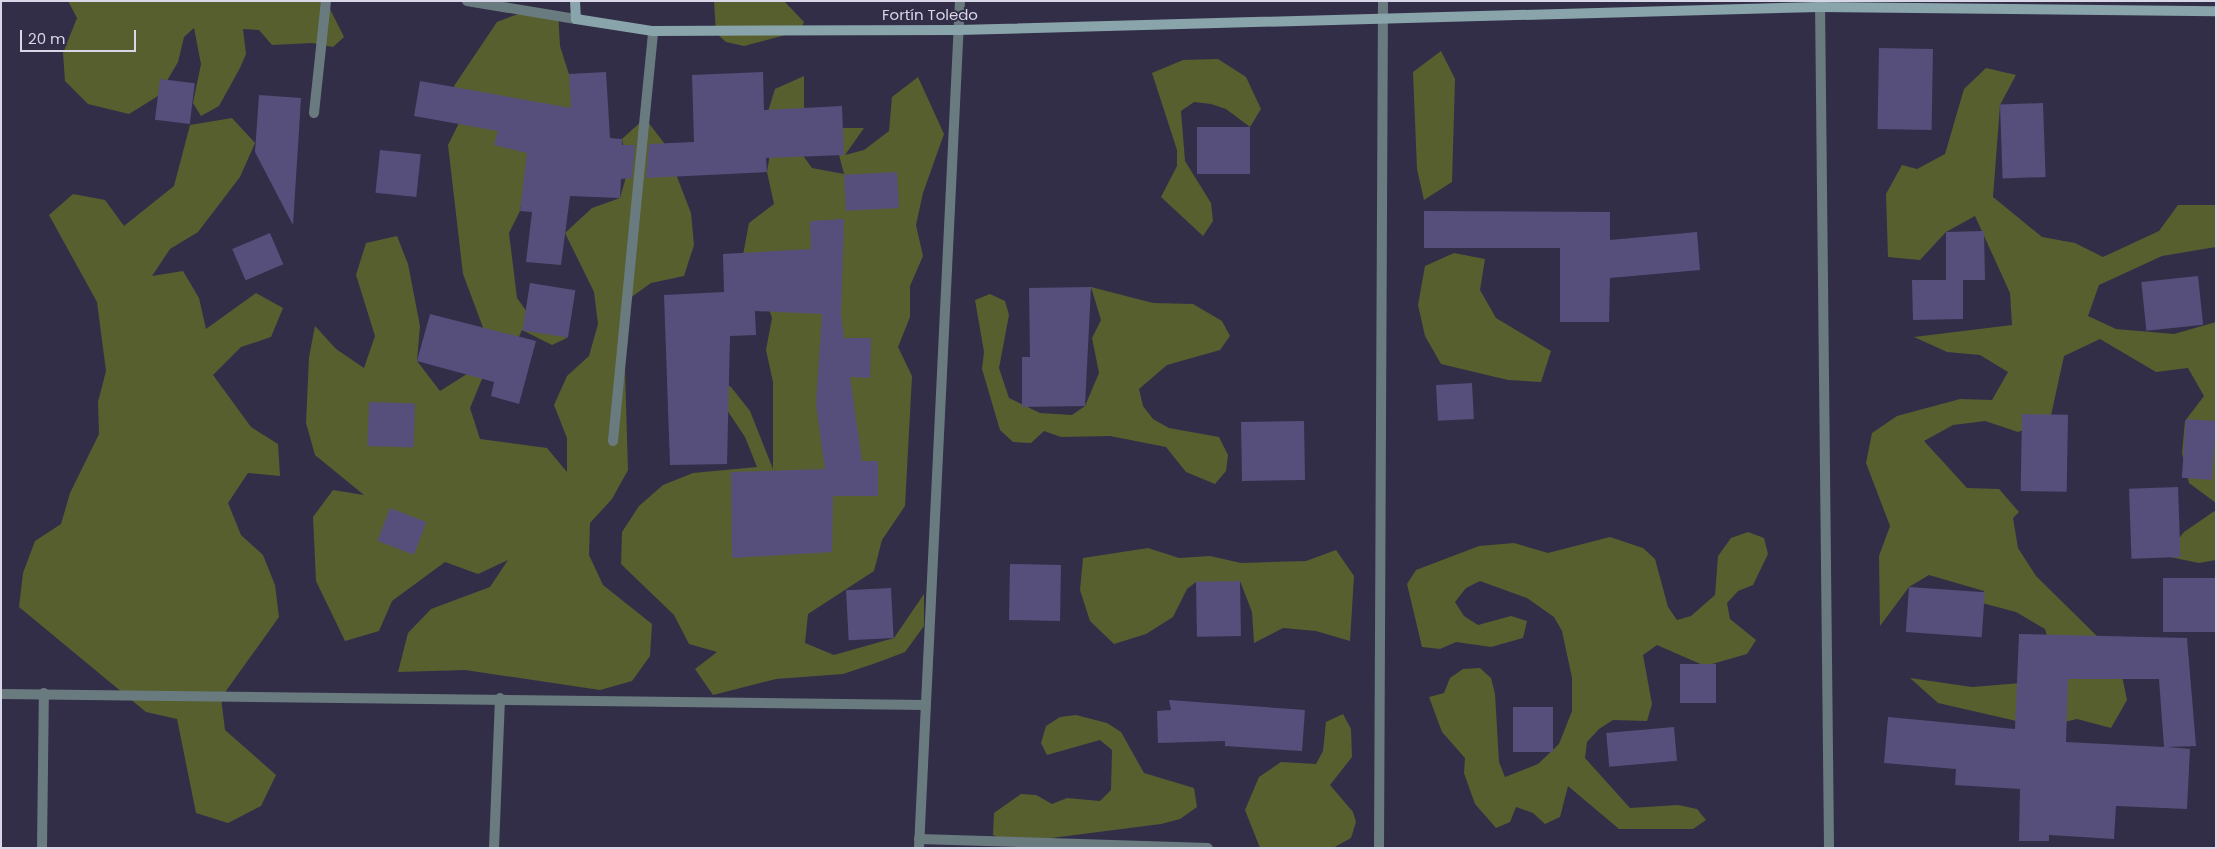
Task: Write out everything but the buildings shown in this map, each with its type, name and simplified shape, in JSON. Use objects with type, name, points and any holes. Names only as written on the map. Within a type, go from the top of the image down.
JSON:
[{"type":"street","points":[[314,113],[326,1]]},
{"type":"street","points":[[467,1],[576,19],[575,1]]},
{"type":"street","points":[[960,1],[919,844],[1208,848]]},
{"type":"street","points":[[1379,848],[1383,1]]},
{"type":"street","points":[[1820,4],[1829,848]]},
{"type":"street","name":"Fortín Toledo","points":[[576,19],[653,31],[958,30],[1383,21],[1820,4],[2216,11]]},
{"type":"street","points":[[613,441],[653,31]]},
{"type":"street","points":[[42,848],[44,693]]},
{"type":"street","points":[[1,694],[925,704]]},
{"type":"street","points":[[494,848],[500,698]]},
{"type":"green space","points":[[68,1],[326,1],[344,37],[333,47],[312,43],[272,45],[259,30],[243,29],[246,54],[240,68],[219,106],[201,116],[193,103],[201,64],[194,28],[184,37],[178,62],[158,96],[129,114],[88,104],[65,81],[63,53],[77,18]]},
{"type":"green space","points":[[714,1],[784,1],[804,22],[800,31],[744,46],[726,42],[716,33]]},
{"type":"green space","points":[[526,11],[558,11],[560,46],[579,106],[525,179],[520,211],[509,233],[517,298],[535,323],[567,338],[552,345],[522,330],[511,355],[482,379],[470,408],[480,439],[547,448],[567,472],[567,438],[554,405],[567,376],[589,356],[598,324],[594,292],[565,233],[592,208],[620,198],[628,170],[622,139],[645,118],[664,143],[691,213],[694,245],[684,276],[651,283],[623,303],[628,470],[612,499],[590,523],[589,555],[603,585],[652,624],[650,656],[632,681],[600,690],[465,670],[398,672],[408,633],[431,609],[490,587],[508,560],[478,574],[445,562],[392,601],[379,631],[345,641],[316,581],[313,517],[333,490],[364,495],[315,455],[306,423],[309,357],[315,326],[336,349],[364,368],[375,336],[356,275],[366,243],[397,236],[408,264],[420,326],[417,361],[440,391],[494,357],[463,274],[448,145],[462,117],[454,86],[497,22]]},
{"type":"green space","points":[[1441,51],[1455,79],[1452,182],[1424,200],[1417,169],[1413,72]]},
{"type":"green space","points":[[1218,59],[1246,77],[1261,109],[1250,127],[1226,109],[1211,104],[1194,102],[1181,111],[1185,161],[1211,203],[1213,221],[1203,236],[1161,197],[1177,166],[1177,150],[1152,73],[1183,60]]},
{"type":"green space","points":[[1986,68],[2016,75],[2000,105],[1993,197],[2042,237],[2075,243],[2103,257],[2159,231],[2178,205],[2216,205],[2216,247],[2162,256],[2099,285],[2088,316],[2116,329],[2174,334],[2216,322],[2216,503],[2189,483],[2182,453],[2185,421],[2204,396],[2188,368],[2156,372],[2100,339],[2064,356],[2050,420],[2018,432],[1985,421],[1953,425],[1924,441],[1967,488],[1999,489],[2019,512],[2013,518],[2018,548],[2036,576],[2103,642],[2121,671],[2127,700],[2111,728],[2077,719],[2043,727],[1938,703],[1910,678],[1972,687],[2034,682],[2054,659],[2045,629],[2016,612],[1982,603],[1984,591],[1929,575],[1909,587],[1880,626],[1879,556],[1890,526],[1866,463],[1872,433],[1897,416],[1960,399],[1992,400],[2008,372],[1980,355],[1947,352],[1914,337],[2012,325],[2010,293],[1975,216],[1946,232],[1920,260],[1888,257],[1886,194],[1902,165],[1917,169],[1945,154],[1964,89]]},
{"type":"green space","points":[[804,76],[804,157],[812,168],[844,174],[832,128],[864,128],[845,155],[864,150],[889,131],[892,97],[918,77],[944,134],[923,193],[916,225],[923,256],[910,286],[910,317],[898,347],[912,376],[905,506],[882,540],[874,571],[808,614],[805,643],[834,655],[894,638],[924,594],[924,626],[905,652],[843,674],[776,679],[713,695],[695,669],[717,652],[689,644],[674,615],[621,564],[622,532],[639,506],[663,485],[693,473],[757,467],[745,437],[701,371],[731,387],[750,411],[773,469],[773,382],[766,350],[772,318],[761,285],[743,255],[749,223],[774,204],[767,172],[770,154],[765,121],[775,89]]},
{"type":"green space","points":[[232,118],[255,143],[240,177],[198,232],[170,249],[152,276],[183,271],[199,298],[206,329],[256,293],[283,308],[271,337],[241,347],[213,375],[251,427],[278,444],[280,476],[248,473],[228,503],[241,535],[263,555],[275,585],[279,617],[221,698],[225,730],[276,775],[261,806],[228,823],[196,813],[177,719],[146,712],[19,607],[23,573],[35,541],[61,524],[70,493],[99,434],[98,402],[106,371],[97,302],[49,215],[73,194],[105,200],[124,226],[174,186],[190,125]]},
{"type":"green space","points":[[1454,253],[1485,259],[1480,290],[1496,318],[1551,351],[1541,382],[1508,380],[1441,364],[1425,336],[1418,305],[1425,266]]},
{"type":"green space","points":[[1091,287],[1153,303],[1193,304],[1222,321],[1230,336],[1220,350],[1167,365],[1139,389],[1143,406],[1153,419],[1169,428],[1219,437],[1228,455],[1226,471],[1215,484],[1186,472],[1166,447],[1110,436],[1061,437],[1044,431],[1031,443],[1013,442],[1000,430],[982,369],[984,352],[975,300],[990,294],[1005,301],[1009,315],[999,368],[1009,398],[1040,413],[1072,415],[1085,406],[1099,373],[1092,338],[1101,320]]},
{"type":"green space","points":[[2216,510],[2216,560],[2199,563],[2165,556],[2184,532]]},
{"type":"green space","points":[[1748,532],[1764,538],[1768,554],[1753,585],[1738,591],[1727,603],[1730,619],[1756,640],[1747,654],[1705,666],[1657,645],[1643,655],[1652,704],[1647,721],[1613,720],[1599,729],[1587,742],[1585,758],[1630,808],[1678,805],[1697,809],[1706,820],[1693,829],[1619,829],[1568,786],[1560,817],[1545,824],[1533,813],[1516,807],[1510,822],[1496,828],[1475,804],[1464,773],[1465,758],[1442,732],[1429,697],[1444,693],[1450,678],[1463,669],[1480,668],[1491,678],[1495,694],[1499,762],[1505,777],[1538,764],[1559,744],[1572,711],[1572,678],[1562,631],[1554,617],[1527,598],[1480,581],[1466,588],[1455,602],[1464,616],[1478,625],[1511,616],[1527,621],[1523,638],[1491,647],[1456,642],[1440,649],[1422,647],[1407,584],[1416,570],[1479,546],[1514,543],[1548,553],[1610,537],[1643,548],[1655,559],[1668,607],[1677,620],[1691,616],[1715,595],[1718,556],[1731,538]]},
{"type":"green space","points":[[1148,548],[1179,558],[1210,556],[1241,563],[1306,561],[1336,550],[1354,576],[1350,641],[1316,631],[1283,628],[1254,643],[1252,612],[1240,581],[1228,585],[1196,582],[1187,589],[1173,617],[1146,634],[1114,644],[1090,621],[1080,590],[1083,558]]},
{"type":"green space","points":[[1343,714],[1351,729],[1352,757],[1330,785],[1353,812],[1356,822],[1351,838],[1333,848],[1260,848],[1245,810],[1259,777],[1281,762],[1316,764],[1323,751],[1326,722]]},
{"type":"green space","points":[[1076,715],[1107,723],[1121,732],[1144,773],[1194,788],[1197,807],[1180,819],[1161,824],[1013,843],[993,835],[994,813],[1021,794],[1036,795],[1052,804],[1067,798],[1100,801],[1111,790],[1112,750],[1100,740],[1047,755],[1041,743],[1046,726],[1060,717]]}]
